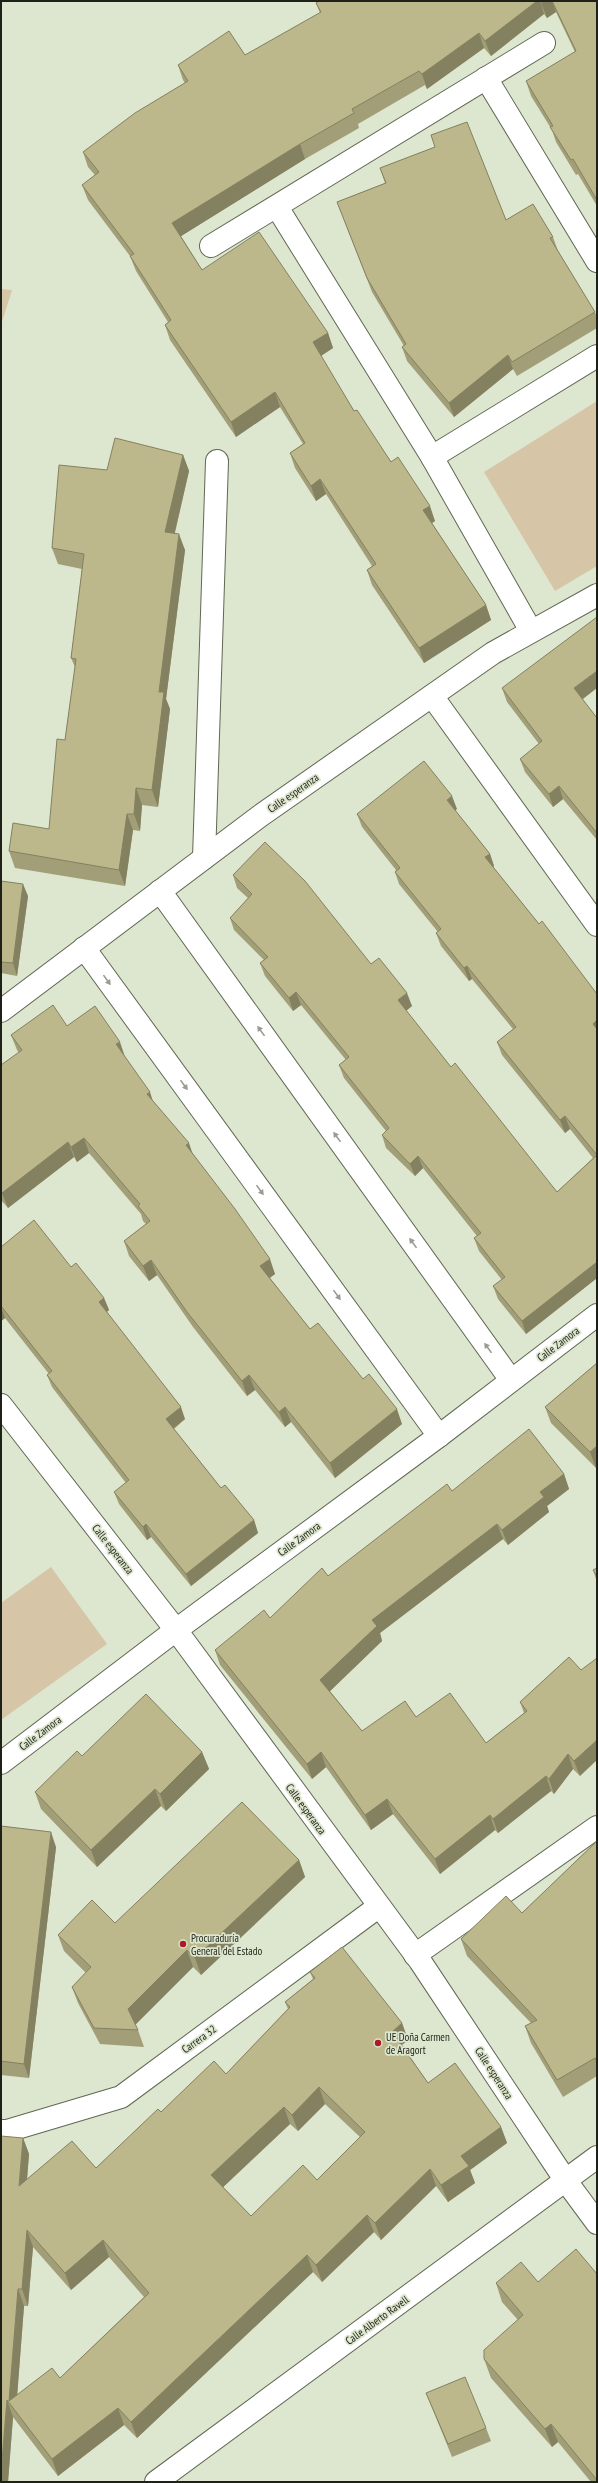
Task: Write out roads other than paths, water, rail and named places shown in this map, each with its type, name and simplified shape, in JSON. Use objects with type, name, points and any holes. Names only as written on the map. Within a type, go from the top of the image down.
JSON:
[{"type":"street","points":[[211,246],[277,207],[544,42]]},
{"type":"street","points":[[486,78],[597,260]]},
{"type":"street","points":[[277,207],[432,457],[531,631]]},
{"type":"street","points":[[432,457],[597,356]]},
{"type":"street","points":[[204,858],[217,461]]},
{"type":"street","name":"Calle esperanza","points":[[1,1011],[204,858],[493,653],[597,595]]},
{"type":"street","points":[[432,696],[597,925]]},
{"type":"street","points":[[160,891],[511,1380]]},
{"type":"street","points":[[84,948],[439,1436]]},
{"type":"street","name":"Calle Zamora","points":[[1,1763],[176,1630],[439,1436],[597,1315]]},
{"type":"street","name":"Calle esperanza","points":[[1,1405],[176,1630],[378,1907],[416,1955],[566,2181],[597,2223]]},
{"type":"street","points":[[416,1955],[597,1827]]},
{"type":"street","name":"Carrera 32","points":[[1,2131],[7,2131],[121,2097],[378,1907]]},
{"type":"street","name":"Calle Alberto Ravell","points":[[156,2482],[597,2157]]},
{"type":"place","name":"Procuraduría General del Estado","points":[[183,1944]]},
{"type":"place","name":"UE Doña Carmen de Aragort","points":[[378,2043]]}]
